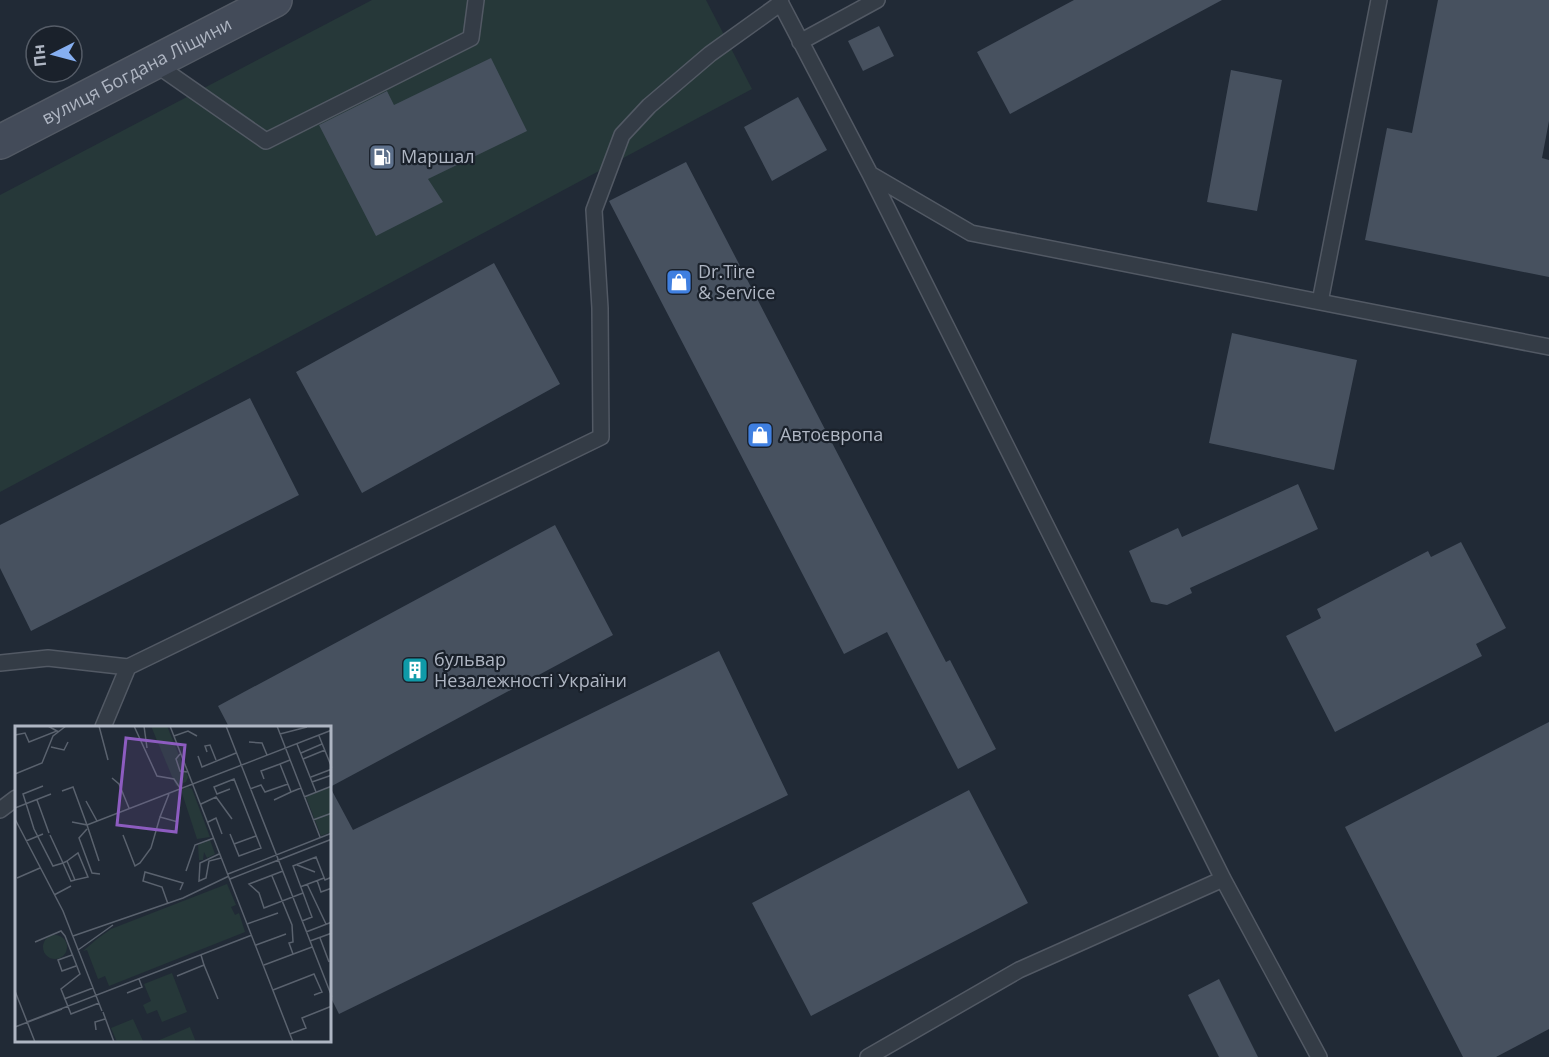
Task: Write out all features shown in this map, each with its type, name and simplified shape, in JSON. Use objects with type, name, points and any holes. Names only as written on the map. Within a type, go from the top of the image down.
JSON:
[{"type":"main road","name":"вулиця Богдана Ліщини","points":[[0,142],[275,0]]},
{"type":"lane","points":[[153,63],[266,141],[471,38],[476,0]]},
{"type":"lane","points":[[801,42],[877,0]]},
{"type":"lane","points":[[1320,302],[1379,0]]},
{"type":"lane","points":[[0,663],[48,658],[128,667],[601,437],[600,308],[594,210],[622,135],[649,106],[710,54],[780,2],[870,174],[1223,879],[1319,1057]]},
{"type":"lane","points":[[870,174],[971,233],[1549,347]]},
{"type":"lane","points":[[103,726],[128,667]]},
{"type":"lane","points":[[0,810],[15,799]]},
{"type":"lane","points":[[868,1057],[1019,970],[1223,879]]},
{"type":"shaded area","points":[[372,0],[706,0],[752,89],[0,492],[0,195]]},
{"type":"building","points":[[1074,0],[1222,0],[1010,114],[977,52]]},
{"type":"building","points":[[1438,0],[1549,0],[1549,121],[1542,158],[1549,160],[1549,277],[1365,240],[1387,128],[1412,133]]},
{"type":"building","points":[[879,26],[894,56],[863,71],[848,41]]},
{"type":"building","points":[[491,58],[527,131],[428,179],[443,202],[376,236],[319,125],[387,91],[394,105]]},
{"type":"building","points":[[1231,70],[1282,80],[1257,211],[1207,202]]},
{"type":"building","points":[[798,97],[827,150],[772,181],[744,127]]},
{"type":"building","points":[[686,162],[946,662],[950,660],[996,749],[958,769],[887,632],[844,654],[609,201]]},
{"type":"building","points":[[494,263],[560,384],[362,493],[296,372]]},
{"type":"building","points":[[1232,333],[1357,360],[1334,470],[1209,443]]},
{"type":"building","points":[[250,398],[299,495],[31,631],[0,568],[0,525]]},
{"type":"building","points":[[1298,484],[1318,529],[1190,588],[1192,593],[1167,605],[1151,602],[1129,551],[1178,528],[1182,537]]},
{"type":"building","name":"бульвар Незалежності України","points":[[555,525],[613,635],[332,786],[332,726],[228,726],[218,706]]},
{"type":"building","points":[[1461,542],[1506,628],[1476,644],[1482,656],[1335,732],[1286,636],[1321,618],[1317,609],[1428,551],[1431,557]]},
{"type":"building","points":[[719,651],[788,795],[339,1014],[332,1000],[332,791],[353,830]]},
{"type":"building","points":[[1549,722],[1549,1029],[1496,1057],[1463,1057],[1345,827]]},
{"type":"building","points":[[969,790],[1028,903],[811,1016],[752,903]]},
{"type":"building","points":[[1219,979],[1258,1057],[1219,1057],[1188,995]]},
{"type":"place","name":"Маршал","points":[[382,157]]},
{"type":"place","name":"Dr.Tire & Service","points":[[679,282]]},
{"type":"place","name":"Автоєвропа","points":[[760,435]]},
{"type":"place","name":"бульвар Незалежності України","points":[[415,670]]}]
